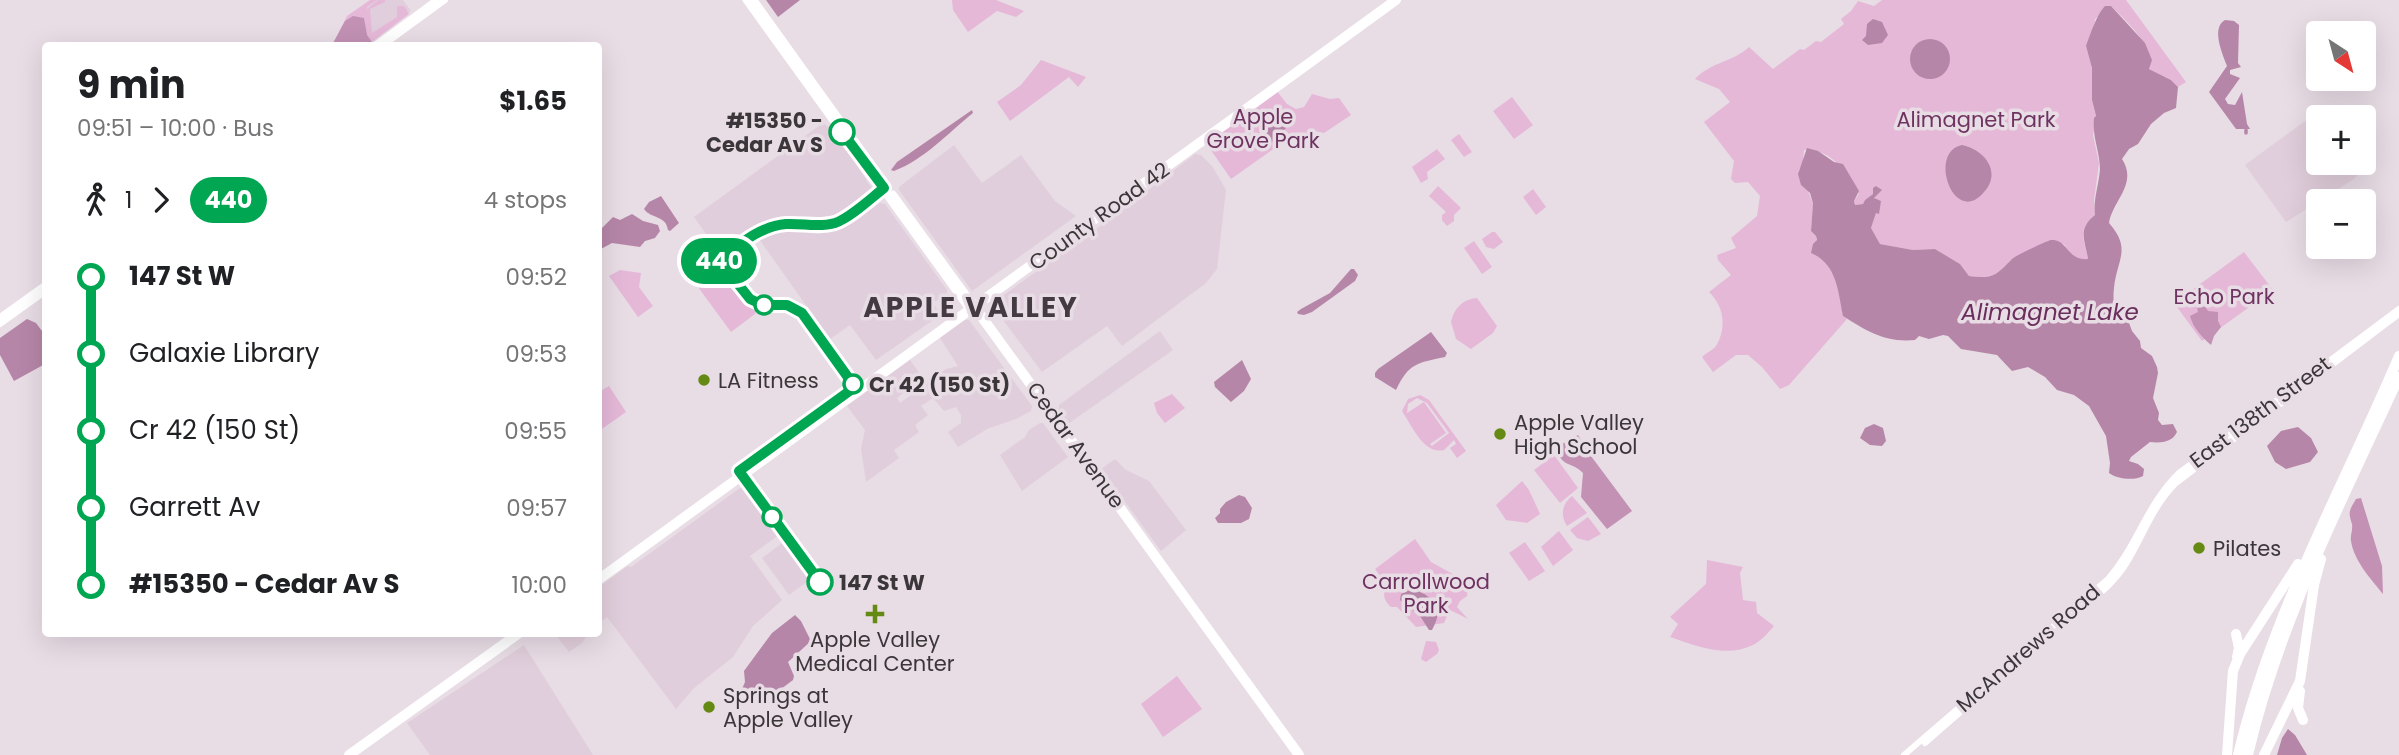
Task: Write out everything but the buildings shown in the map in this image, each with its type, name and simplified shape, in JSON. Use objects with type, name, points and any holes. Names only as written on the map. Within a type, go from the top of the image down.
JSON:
[{"type":"highway","name":"County Road 42","points":[[602,571],[1388,0]]},
{"type":"highway","name":"County Road 42","points":[[602,577],[970,305],[1396,0]]},
{"type":"highway","name":"Cedar Avenue","points":[[970,305],[1221,657],[1243,682]]},
{"type":"highway","name":"Cedar Avenue","points":[[970,305],[1243,682],[1291,755]]},
{"type":"highway","points":[[2238,755],[2292,590],[2399,356]]},
{"type":"highway","points":[[2272,656],[2399,377]]},
{"type":"highway","points":[[2303,720],[2298,706],[2300,681],[2314,585],[2342,503]]},
{"type":"highway","points":[[2233,671],[2240,654],[2283,589],[2326,514]]},
{"type":"highway","points":[[2227,755],[2233,671],[2239,648],[2239,634],[2251,634],[2261,622]]},
{"type":"highway","points":[[349,755],[513,637]]},
{"type":"highway","points":[[360,755],[522,637]]},
{"type":"highway","points":[[2264,755],[2300,681]]},
{"type":"highway","points":[[1243,682],[1299,755]]},
{"type":"highway","points":[[2248,755],[2262,686]]},
{"type":"highway","points":[[2275,730],[2285,714],[2293,714]]},
{"type":"main road","points":[[379,42],[436,0]]},
{"type":"main road","points":[[387,42],[445,0]]},
{"type":"main road","points":[[746,0],[788,58],[807,78]]},
{"type":"main road","name":"Cedar Avenue","points":[[754,0],[970,305]]},
{"type":"main road","name":"Cedar Avenue","points":[[807,78],[828,103],[970,305]]},
{"type":"main road","points":[[0,317],[42,287]]},
{"type":"main road","points":[[0,324],[42,293]]},
{"type":"main road","name":"East 138th Street","points":[[2140,532],[2156,499],[2179,473],[2399,309]]},
{"type":"main road","name":"East 138th Street","points":[[2140,532],[2163,498],[2187,473],[2399,314]]},
{"type":"main road","name":"McAndrews Road","points":[[1904,755],[2101,587],[2120,564],[2140,532]]},
{"type":"main road","name":"McAndrews Road","points":[[1910,755],[2108,586],[2126,564],[2140,532]]},
{"type":"shaded area","points":[[377,0],[403,0],[411,11],[371,40],[367,7]]},
{"type":"shaded area","points":[[353,16],[364,18],[367,35],[372,42],[334,42],[345,21]]},
{"type":"shaded area","points":[[2306,120],[2306,175],[2357,175],[2338,189],[2306,189],[2306,209],[2286,222],[2245,165]]},
{"type":"shaded area","points":[[823,123],[849,153],[872,189],[841,213],[828,218],[790,217],[767,221],[719,252],[694,217]]},
{"type":"shaded area","points":[[954,145],[982,183],[1021,155],[1055,201],[1076,216],[972,291],[899,190],[899,187]]},
{"type":"shaded area","points":[[1195,154],[1201,155],[1212,166],[1226,190],[1217,269],[1206,283],[1122,346],[1107,326],[1042,372],[991,304],[1132,203]]},
{"type":"shaded area","points":[[880,203],[885,204],[947,293],[933,303],[938,311],[936,318],[876,360],[850,325],[830,339],[759,239],[775,233],[817,233],[837,229],[855,221]]},
{"type":"shaded area","points":[[2204,305],[2208,311],[2218,312],[2221,327],[2211,345],[2201,335],[2190,316]]},
{"type":"shaded area","points":[[965,320],[969,320],[1032,406],[1031,411],[987,429],[958,447],[948,432],[961,423],[961,415],[956,407],[944,411],[933,398],[921,406],[928,415],[915,425],[919,432],[894,450],[899,458],[866,482],[861,449],[865,430],[847,406],[910,360],[923,378],[897,398],[900,403],[946,369],[958,366],[940,338]]},
{"type":"shaded area","points":[[1160,331],[1173,350],[1068,424],[1059,410],[1059,405]]},
{"type":"shaded area","points":[[1043,423],[1068,457],[1022,491],[1000,455]]},
{"type":"shaded area","points":[[1578,435],[1632,511],[1607,529],[1581,497],[1583,473],[1564,461],[1559,454],[1557,447]]},
{"type":"shaded area","points":[[1115,459],[1126,470],[1149,481],[1186,530],[1161,551],[1101,469]]},
{"type":"shaded area","points":[[740,488],[746,489],[780,534],[750,556],[782,600],[753,626],[733,657],[693,689],[676,709],[607,617],[602,621],[602,585],[628,566],[631,567]]},
{"type":"shaded area","points":[[2361,498],[2382,566],[2383,594],[2359,563],[2351,541],[2350,512],[2356,499]]},
{"type":"shaded area","points":[[785,541],[812,578],[789,595],[762,558]]},
{"type":"shaded area","points":[[557,637],[586,637],[582,643],[569,652]]},
{"type":"shaded area","points":[[524,645],[593,755],[430,755],[407,723]]},
{"type":"green space","points":[[370,0],[377,0],[367,9],[378,0],[385,0],[370,9],[372,33],[397,17],[397,6],[404,6],[409,14],[372,42],[334,42],[347,16]]},
{"type":"green space","points":[[952,0],[996,0],[1024,11],[1016,17],[997,11],[968,32],[953,10]]},
{"type":"green space","name":"Alimagnet Park","points":[[1882,0],[2126,0],[2186,82],[2178,87],[2171,80],[2149,69],[2150,60],[2144,43],[2111,6],[2095,19],[2094,29],[2086,46],[2092,68],[2092,100],[2096,117],[2093,135],[2099,163],[2094,200],[2095,215],[2084,230],[2088,259],[2074,256],[2064,244],[2026,253],[2013,259],[1995,274],[1981,277],[1969,276],[1960,264],[1935,249],[1913,250],[1880,244],[1871,228],[1876,213],[1874,188],[1873,194],[1863,204],[1855,205],[1854,201],[1859,194],[1837,163],[1823,153],[1804,150],[1803,163],[1799,170],[1813,203],[1811,231],[1816,236],[1819,255],[1838,283],[1843,315],[1847,319],[1789,385],[1780,389],[1748,355],[1736,355],[1713,372],[1702,357],[1716,346],[1723,325],[1721,310],[1709,292],[1731,275],[1717,255],[1736,248],[1731,238],[1757,216],[1760,196],[1748,182],[1735,183],[1731,179],[1734,161],[1704,122],[1730,102],[1719,89],[1695,79],[1701,73],[1749,47],[1773,69],[1800,49],[1804,50],[1816,41],[1821,42],[1844,24],[1841,19],[1858,1],[1874,6]]},
{"type":"green space","points":[[1041,60],[1086,77],[1078,87],[1069,77],[1010,121],[997,102],[1021,85]]},
{"type":"green space","name":"Apple Grove Park","points":[[1276,90],[1287,104],[1296,109],[1304,107],[1312,94],[1330,99],[1339,98],[1351,115],[1324,133],[1310,130],[1310,144],[1302,146],[1293,135],[1231,179],[1206,143]]},
{"type":"green space","points":[[1512,97],[1533,125],[1514,139],[1493,111]]},
{"type":"green space","points":[[1459,134],[1472,152],[1464,157],[1451,140]]},
{"type":"green space","points":[[1437,149],[1445,159],[1427,172],[1428,179],[1421,183],[1412,167]]},
{"type":"green space","points":[[1438,186],[1461,208],[1454,215],[1454,221],[1447,226],[1442,220],[1442,215],[1446,212],[1429,196]]},
{"type":"green space","points":[[1533,189],[1546,207],[1536,215],[1523,197]]},
{"type":"green space","points":[[1492,232],[1503,242],[1494,249],[1486,247],[1482,239]]},
{"type":"green space","points":[[1474,241],[1492,267],[1482,274],[1464,248]]},
{"type":"green space","name":"Echo Park","points":[[2244,252],[2273,290],[2202,341],[2174,303]]},
{"type":"green space","points":[[718,268],[741,300],[757,309],[755,314],[731,332],[698,287],[704,278]]},
{"type":"green space","points":[[620,270],[641,273],[639,287],[653,306],[638,317],[609,276]]},
{"type":"green space","points":[[1477,298],[1497,326],[1493,333],[1471,349],[1456,339],[1451,322],[1460,305]]},
{"type":"green space","points":[[609,386],[626,412],[602,429],[602,390]]},
{"type":"green space","points":[[1172,394],[1185,408],[1165,423],[1157,413],[1154,403]]},
{"type":"green space","points":[[1420,395],[1429,400],[1466,451],[1457,458],[1450,448],[1456,444],[1454,440],[1444,450],[1430,448],[1425,444],[1402,411],[1408,399]],"holes":[[[1417,398],[1427,403],[1449,433],[1432,446],[1430,444],[1446,433],[1424,402],[1407,413],[1408,404]]]},
{"type":"green space","points":[[1554,455],[1578,488],[1560,503],[1534,470]]},
{"type":"green space","points":[[1522,481],[1540,514],[1527,523],[1506,520],[1496,505]]},
{"type":"green space","points":[[1572,496],[1587,513],[1567,526],[1563,510]]},
{"type":"green space","points":[[1588,517],[1601,534],[1588,541],[1577,538],[1570,530]]},
{"type":"green space","points":[[1559,531],[1573,550],[1553,566],[1541,547]]},
{"type":"green space","name":"Carrollwood Park","points":[[1415,539],[1431,562],[1469,583],[1467,596],[1457,607],[1468,619],[1450,610],[1444,623],[1416,627],[1397,607],[1391,607],[1386,602],[1386,584],[1375,569]]},
{"type":"green space","points":[[1525,542],[1545,571],[1529,581],[1509,553]]},
{"type":"green space","points":[[1707,560],[1743,567],[1740,573],[1743,600],[1756,602],[1757,613],[1774,626],[1753,645],[1722,651],[1670,637],[1678,624],[1670,617],[1706,584]]},
{"type":"green space","points":[[1426,641],[1436,642],[1439,650],[1426,662],[1421,659]]},
{"type":"green space","points":[[1177,676],[1202,709],[1163,737],[1141,704]]},
{"type":"water","points":[[766,0],[800,0],[778,17]]},
{"type":"water","name":"Alimagnet Lake","points":[[2105,6],[2111,6],[2145,43],[2152,60],[2149,69],[2171,80],[2178,87],[2176,108],[2164,113],[2151,124],[2138,144],[2129,149],[2122,159],[2126,168],[2126,184],[2109,223],[2120,240],[2121,247],[2113,306],[2128,320],[2141,348],[2152,356],[2158,373],[2153,398],[2159,413],[2158,420],[2162,425],[2173,424],[2177,432],[2169,440],[2150,442],[2131,457],[2129,461],[2144,469],[2143,476],[2130,479],[2109,473],[2106,436],[2089,406],[2074,395],[2057,390],[2045,377],[2028,367],[2012,371],[1997,355],[1961,349],[1948,336],[1929,339],[1919,336],[1915,340],[1885,338],[1843,316],[1838,288],[1831,271],[1820,258],[1811,253],[1817,240],[1811,231],[1813,203],[1810,193],[1801,185],[1798,174],[1807,148],[1843,164],[1859,191],[1855,205],[1863,204],[1873,194],[1873,188],[1876,186],[1882,190],[1874,198],[1881,201],[1879,214],[1876,213],[1871,228],[1880,244],[1913,250],[1935,249],[1960,264],[1969,276],[1994,275],[2014,257],[2051,240],[2061,243],[2076,257],[2088,259],[2084,230],[2095,215],[2100,169],[2094,132],[2096,116],[2092,100],[2092,68],[2086,46]]},
{"type":"water","points":[[1873,19],[1882,22],[1888,35],[1882,43],[1868,45],[1862,40],[1866,36],[1867,24]]},
{"type":"water","points":[[2225,20],[2239,25],[2238,63],[2241,67],[2230,70],[2230,74],[2240,78],[2225,99],[2228,104],[2235,105],[2242,92],[2250,129],[2236,129],[2209,92],[2227,66],[2218,35]]},
{"type":"water","points":[[1930,39],[1944,45],[1950,59],[1944,73],[1930,79],[1916,73],[1910,59],[1916,45]]},
{"type":"water","points":[[972,110],[973,113],[926,153],[905,166],[891,170],[897,162]]},
{"type":"water","points":[[1278,122],[1286,128],[1267,147],[1264,133],[1257,124]]},
{"type":"water","points":[[1962,145],[1984,157],[1991,170],[1989,184],[1973,201],[1963,201],[1955,195],[1946,172],[1946,160],[1952,151]]},
{"type":"water","points":[[661,196],[679,223],[670,231],[661,219],[644,209],[649,202]]},
{"type":"water","points":[[632,214],[643,221],[658,225],[660,231],[655,238],[645,241],[640,247],[612,243],[602,248],[602,228],[613,217],[620,220]]},
{"type":"water","points":[[1351,269],[1358,275],[1355,281],[1312,312],[1298,314],[1301,309],[1330,293]]},
{"type":"water","points":[[27,319],[36,323],[42,331],[42,366],[14,381],[0,355],[0,338]]},
{"type":"water","points":[[1431,332],[1447,353],[1445,357],[1410,369],[1396,390],[1375,377],[1378,369]]},
{"type":"water","points":[[1242,360],[1251,379],[1244,391],[1231,402],[1215,387],[1214,382]]},
{"type":"water","points":[[1874,424],[1883,428],[1886,441],[1882,446],[1870,445],[1860,438],[1865,428]]},
{"type":"water","points":[[2298,427],[2311,438],[2318,452],[2310,462],[2286,469],[2275,462],[2267,446],[2281,431]]},
{"type":"water","points":[[1239,495],[1245,497],[1252,508],[1249,519],[1241,523],[1218,523],[1215,518],[1220,509]]},
{"type":"water","points":[[1410,590],[1430,598],[1436,607],[1437,618],[1432,630],[1400,600],[1401,594]]},
{"type":"water","points":[[795,615],[811,641],[788,662],[793,680],[761,704],[751,702],[742,689],[745,682],[744,671],[772,633]]},
{"type":"water","points":[[2288,729],[2295,735],[2307,755],[2277,755]]},
{"type":"bus line","name":"440","points":[[820,582],[739,471],[855,387],[802,313],[787,305],[763,305],[750,299],[741,292],[719,260],[752,236],[769,228],[786,224],[825,225],[842,220],[884,188],[842,132]]},
{"type":"place","name":"#15350 - Cedar Av S","points":[[842,132]]},
{"type":"place","name":"LA Fitness","points":[[704,380]]},
{"type":"place","name":"Cr 42 (150 St)","points":[[853,384]]},
{"type":"place","name":"Apple Valley High School","points":[[1500,434]]},
{"type":"place","name":"Pilates","points":[[2199,548]]},
{"type":"place","name":"147 St W","points":[[820,582]]},
{"type":"place","name":"Apple Valley Medical Center","points":[[875,614]]},
{"type":"place","name":"Springs at Apple Valley","points":[[709,707]]},
{"type":"district","name":"APPLE VALLEY","points":[[971,307]]}]
